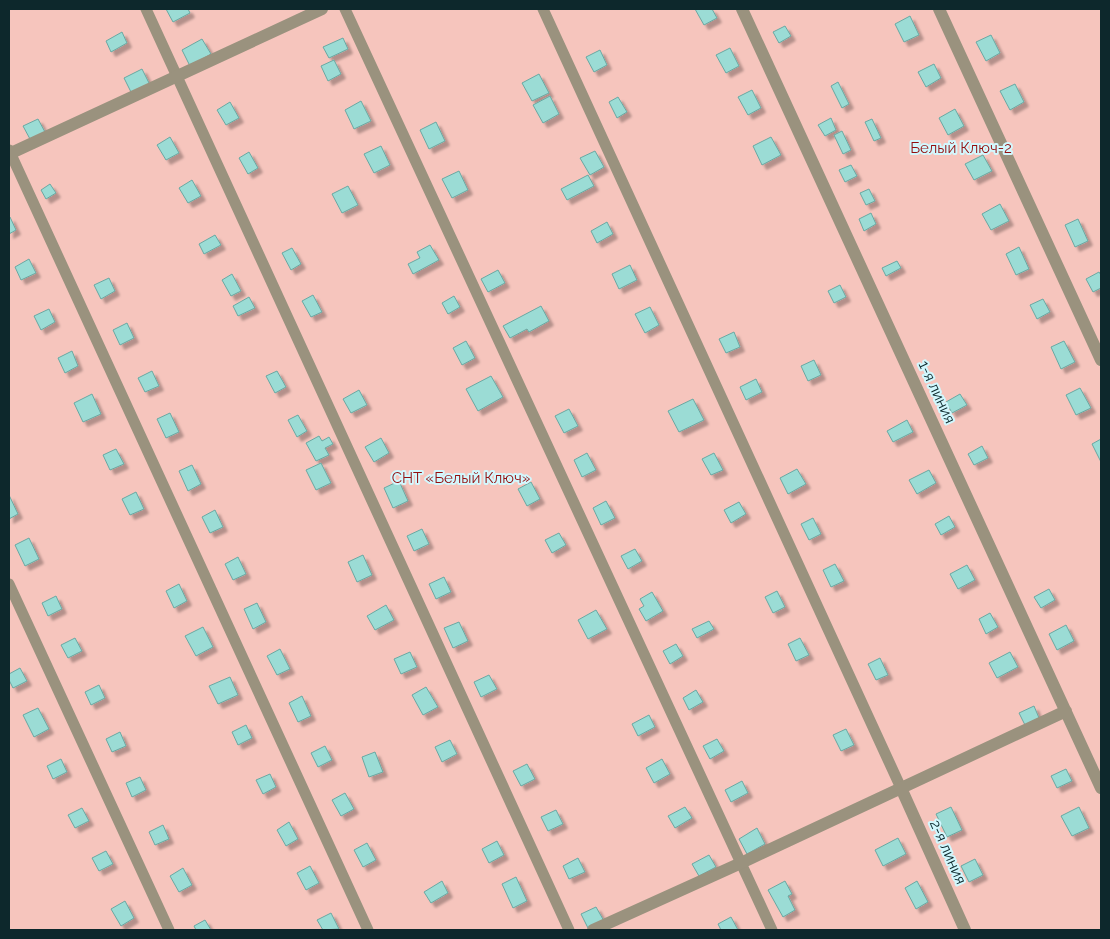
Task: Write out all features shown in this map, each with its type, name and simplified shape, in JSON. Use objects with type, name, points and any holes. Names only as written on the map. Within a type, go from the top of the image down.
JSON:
[{"type":"street","points":[[9,152],[322,9]]},
{"type":"street","name":"1-я линия","points":[[742,9],[1101,788]]},
{"type":"street","points":[[939,9],[1101,360]]},
{"type":"street","points":[[593,930],[1066,711]]},
{"type":"street","name":"2-я линия","points":[[901,788],[965,930]]},
{"type":"lane","points":[[146,9],[569,930]]},
{"type":"lane","points":[[345,9],[772,930]]},
{"type":"lane","points":[[543,9],[901,788]]},
{"type":"lane","points":[[9,152],[368,930]]},
{"type":"lane","points":[[9,584],[169,930]]},
{"type":"green space","name":"СНТ «Белый Ключ»","points":[[9,9],[1101,9],[1101,930],[9,930]]},
{"type":"building","points":[[166,9],[188,9],[190,13],[173,22]]},
{"type":"building","points":[[695,9],[712,9],[717,18],[704,25]]},
{"type":"building","points":[[910,16],[919,35],[904,42],[895,24]]},
{"type":"building","points":[[785,26],[791,36],[779,43],[773,32]]},
{"type":"building","points":[[122,32],[127,43],[111,52],[106,41]]},
{"type":"building","points":[[991,35],[1000,53],[986,61],[976,42]]},
{"type":"building","points":[[343,38],[348,49],[329,58],[323,47]]},
{"type":"building","points":[[202,39],[211,54],[190,66],[182,50]]},
{"type":"building","points":[[730,48],[739,66],[726,73],[716,55]]},
{"type":"building","points":[[600,50],[607,65],[594,72],[586,57]]},
{"type":"building","points":[[334,60],[341,74],[328,81],[321,66]]},
{"type":"building","points":[[934,64],[941,78],[926,87],[918,72]]},
{"type":"building","points":[[142,69],[150,85],[132,94],[124,78]]},
{"type":"building","points":[[539,74],[549,93],[532,101],[522,83]]},
{"type":"building","points":[[838,82],[849,104],[842,108],[831,86]]},
{"type":"building","points":[[1015,84],[1024,102],[1010,110],[1000,91]]},
{"type":"building","points":[[752,90],[761,108],[748,115],[738,97]]},
{"type":"building","points":[[550,96],[559,114],[543,123],[533,105]]},
{"type":"building","points":[[618,97],[627,112],[617,118],[609,102]]},
{"type":"building","points":[[361,101],[371,121],[354,129],[345,110]]},
{"type":"building","points":[[230,102],[239,118],[226,125],[217,110]]},
{"type":"building","points":[[955,109],[964,126],[948,135],[939,118]]},
{"type":"building","points":[[831,118],[836,130],[825,136],[818,125]]},
{"type":"building","points":[[38,119],[45,132],[30,139],[23,126]]},
{"type":"building","points":[[872,119],[881,138],[874,141],[865,122]]},
{"type":"building","points":[[436,122],[445,141],[429,149],[420,130]]},
{"type":"building","points":[[842,131],[851,150],[843,154],[834,135]]},
{"type":"building","points":[[170,137],[179,153],[166,160],[157,145]]},
{"type":"building","points":[[771,137],[781,155],[762,165],[753,146]]},
{"type":"building","points":[[381,146],[390,165],[374,173],[364,154]]},
{"type":"building","points":[[595,151],[604,167],[590,175],[580,158]]},
{"type":"building","points":[[249,152],[258,168],[248,174],[239,158]]},
{"type":"building","points":[[983,155],[992,171],[974,180],[965,164]]},
{"type":"building","points":[[851,165],[857,176],[845,182],[839,170]]},
{"type":"building","points":[[459,171],[468,190],[452,198],[442,179]]},
{"type":"building","points":[[588,175],[594,186],[567,200],[561,189]]},
{"type":"building","points":[[192,180],[201,196],[188,203],[179,188]]},
{"type":"building","points":[[50,184],[56,193],[46,199],[41,190]]},
{"type":"building","points":[[348,186],[358,205],[342,213],[332,194]]},
{"type":"building","points":[[869,189],[875,201],[866,205],[860,193]]},
{"type":"building","points":[[1000,204],[1009,221],[991,230],[982,214]]},
{"type":"building","points":[[871,213],[876,224],[864,231],[859,219]]},
{"type":"building","points":[[9,218],[16,230],[9,234]]},
{"type":"building","points":[[1078,219],[1088,241],[1075,247],[1065,225]]},
{"type":"building","points":[[607,222],[613,234],[597,243],[591,231]]},
{"type":"building","points":[[215,235],[221,245],[204,254],[199,244]]},
{"type":"building","points":[[430,245],[439,260],[413,274],[408,264],[420,258],[417,252]]},
{"type":"building","points":[[1019,247],[1029,269],[1016,275],[1006,254]]},
{"type":"building","points":[[292,248],[301,264],[291,270],[282,253]]},
{"type":"building","points":[[29,259],[36,273],[21,280],[15,267]]},
{"type":"building","points":[[897,261],[901,268],[886,276],[882,268]]},
{"type":"building","points":[[630,265],[637,280],[619,289],[612,274]]},
{"type":"building","points":[[498,270],[505,283],[488,292],[481,279]]},
{"type":"building","points":[[1099,272],[1101,275],[1101,288],[1093,292],[1086,279]]},
{"type":"building","points":[[232,274],[241,291],[231,296],[222,280]]},
{"type":"building","points":[[109,278],[115,291],[101,299],[94,285]]},
{"type":"building","points":[[840,285],[846,297],[834,303],[828,291]]},
{"type":"building","points":[[313,295],[322,312],[311,317],[302,301]]},
{"type":"building","points":[[454,296],[460,307],[448,314],[442,303]]},
{"type":"building","points":[[249,297],[255,308],[238,316],[233,306]]},
{"type":"building","points":[[1043,299],[1050,312],[1037,319],[1030,305]]},
{"type":"building","points":[[541,306],[549,321],[529,332],[527,329],[510,338],[503,326]]},
{"type":"building","points":[[650,307],[659,325],[645,333],[635,314]]},
{"type":"building","points":[[49,309],[55,322],[41,330],[34,316]]},
{"type":"building","points":[[127,323],[134,338],[120,345],[113,330]]},
{"type":"building","points":[[734,332],[740,347],[726,353],[719,339]]},
{"type":"building","points":[[466,341],[475,358],[462,365],[453,348]]},
{"type":"building","points":[[1064,341],[1075,362],[1061,369],[1051,347]]},
{"type":"building","points":[[72,351],[78,366],[65,373],[58,358]]},
{"type":"building","points":[[814,360],[821,375],[808,381],[801,366]]},
{"type":"building","points":[[152,371],[159,386],[145,392],[138,378]]},
{"type":"building","points":[[277,371],[286,387],[275,393],[266,376]]},
{"type":"building","points":[[491,376],[503,397],[478,411],[466,389]]},
{"type":"building","points":[[756,379],[762,392],[746,400],[740,387]]},
{"type":"building","points":[[1080,388],[1091,408],[1076,415],[1066,395]]},
{"type":"building","points":[[359,390],[367,405],[351,413],[343,399]]},
{"type":"building","points":[[92,394],[101,414],[83,422],[74,403]]},
{"type":"building","points":[[960,394],[967,405],[952,413],[946,402]]},
{"type":"building","points":[[693,399],[704,420],[679,432],[668,411]]},
{"type":"building","points":[[569,409],[578,426],[564,433],[555,416]]},
{"type":"building","points":[[170,413],[179,432],[166,438],[157,419]]},
{"type":"building","points":[[298,415],[307,431],[297,437],[288,420]]},
{"type":"building","points":[[907,420],[913,432],[893,442],[887,431]]},
{"type":"building","points":[[319,436],[322,441],[329,437],[333,444],[325,448],[329,455],[316,461],[306,443]]},
{"type":"building","points":[[381,438],[389,453],[374,462],[365,447]]},
{"type":"building","points":[[1101,439],[1101,462],[1092,444]]},
{"type":"building","points":[[982,446],[988,458],[974,465],[968,454]]},
{"type":"building","points":[[116,449],[124,464],[110,470],[103,455]]},
{"type":"building","points":[[587,453],[596,470],[582,477],[574,460]]},
{"type":"building","points":[[714,453],[723,470],[711,475],[702,459]]},
{"type":"building","points":[[321,463],[331,483],[316,490],[306,470]]},
{"type":"building","points":[[192,465],[201,484],[188,491],[179,471]]},
{"type":"building","points":[[797,469],[806,484],[788,494],[780,478]]},
{"type":"building","points":[[929,470],[936,483],[917,494],[909,480]]},
{"type":"building","points":[[399,481],[408,501],[393,508],[384,488]]},
{"type":"building","points":[[531,482],[540,499],[527,506],[518,489]]},
{"type":"building","points":[[136,492],[144,509],[130,515],[122,499]]},
{"type":"building","points":[[9,495],[18,514],[9,519]]},
{"type":"building","points":[[606,501],[615,518],[601,525],[593,508]]},
{"type":"building","points":[[739,502],[746,514],[731,523],[724,510]]},
{"type":"building","points":[[215,510],[223,527],[210,533],[202,517]]},
{"type":"building","points":[[949,516],[955,527],[941,535],[935,524]]},
{"type":"building","points":[[813,518],[821,534],[809,540],[801,524]]},
{"type":"building","points":[[422,529],[429,544],[414,551],[407,536]]},
{"type":"building","points":[[559,533],[566,545],[552,553],[545,540]]},
{"type":"building","points":[[29,538],[39,559],[25,566],[15,545]]},
{"type":"building","points":[[635,549],[642,561],[628,569],[621,556]]},
{"type":"building","points":[[363,555],[372,575],[357,582],[348,562]]},
{"type":"building","points":[[238,557],[246,574],[233,580],[225,564]]},
{"type":"building","points":[[835,564],[844,581],[831,587],[823,570]]},
{"type":"building","points":[[967,565],[975,580],[958,589],[950,574]]},
{"type":"building","points":[[444,577],[451,592],[436,599],[429,584]]},
{"type":"building","points":[[179,584],[187,601],[174,608],[166,591]]},
{"type":"building","points":[[1049,589],[1055,600],[1041,608],[1034,597]]},
{"type":"building","points":[[777,591],[785,607],[773,613],[765,597]]},
{"type":"building","points":[[652,592],[663,611],[646,621],[639,609],[644,606],[640,599]]},
{"type":"building","points":[[56,596],[62,609],[48,616],[42,603]]},
{"type":"building","points":[[257,603],[266,622],[253,629],[244,609]]},
{"type":"building","points":[[386,605],[394,620],[375,630],[367,616]]},
{"type":"building","points":[[596,610],[607,629],[588,639],[578,620]]},
{"type":"building","points":[[990,613],[998,627],[986,634],[979,619]]},
{"type":"building","points":[[709,621],[714,629],[697,638],[692,629]]},
{"type":"building","points":[[459,622],[468,641],[453,648],[444,628]]},
{"type":"building","points":[[1066,625],[1074,641],[1057,650],[1049,634]]},
{"type":"building","points":[[203,627],[213,647],[196,656],[185,636]]},
{"type":"building","points":[[75,638],[82,651],[68,658],[61,645]]},
{"type":"building","points":[[800,638],[809,655],[796,661],[788,644]]},
{"type":"building","points":[[676,644],[683,656],[670,664],[663,651]]},
{"type":"building","points":[[280,649],[290,669],[277,675],[267,656]]},
{"type":"building","points":[[410,652],[417,667],[401,674],[394,659]]},
{"type":"building","points":[[1010,652],[1018,667],[997,678],[989,663]]},
{"type":"building","points":[[880,658],[888,675],[876,680],[868,664]]},
{"type":"building","points":[[20,668],[27,681],[13,688],[9,680],[9,674]]},
{"type":"building","points":[[489,675],[497,689],[481,697],[474,682]]},
{"type":"building","points":[[230,677],[238,695],[218,704],[209,686]]},
{"type":"building","points":[[99,685],[105,698],[91,705],[85,692]]},
{"type":"building","points":[[426,687],[438,707],[423,715],[412,695]]},
{"type":"building","points":[[696,690],[703,702],[689,710],[683,698]]},
{"type":"building","points":[[302,696],[311,716],[298,722],[289,703]]},
{"type":"building","points":[[1034,706],[1039,718],[1025,725],[1019,713]]},
{"type":"building","points":[[38,708],[49,729],[34,737],[23,715]]},
{"type":"building","points":[[649,715],[655,727],[638,736],[632,724]]},
{"type":"building","points":[[246,725],[252,738],[238,745],[232,732]]},
{"type":"building","points":[[846,729],[854,745],[841,751],[833,735]]},
{"type":"building","points":[[120,732],[126,746],[112,752],[106,739]]},
{"type":"building","points":[[717,739],[724,751],[710,759],[703,746]]},
{"type":"building","points":[[450,740],[457,754],[442,762],[435,747]]},
{"type":"building","points":[[325,746],[332,760],[318,767],[311,753]]},
{"type":"building","points":[[375,752],[383,772],[369,777],[362,757]]},
{"type":"building","points":[[61,759],[67,772],[53,779],[47,766]]},
{"type":"building","points":[[662,759],[670,774],[654,783],[646,768]]},
{"type":"building","points":[[527,764],[535,779],[521,786],[513,771]]},
{"type":"building","points":[[1066,769],[1072,781],[1057,788],[1051,776]]},
{"type":"building","points":[[270,774],[276,787],[263,794],[256,780]]},
{"type":"building","points":[[140,777],[146,790],[132,797],[126,783]]},
{"type":"building","points":[[742,781],[748,793],[731,802],[725,790]]},
{"type":"building","points":[[345,793],[354,809],[341,816],[332,800]]},
{"type":"building","points":[[685,807],[692,818],[675,828],[668,816]]},
{"type":"building","points":[[951,807],[962,830],[947,837],[936,814]]},
{"type":"building","points":[[1079,807],[1089,828],[1072,836],[1061,816]]},
{"type":"building","points":[[82,808],[89,821],[75,828],[68,815]]},
{"type":"building","points":[[556,810],[563,824],[548,831],[541,817]]},
{"type":"building","points":[[289,822],[298,839],[286,846],[277,830]]},
{"type":"building","points":[[163,825],[169,839],[155,845],[149,832]]},
{"type":"building","points":[[757,828],[765,844],[747,854],[739,839]]},
{"type":"building","points":[[898,838],[906,854],[883,866],[875,850]]},
{"type":"building","points":[[497,841],[504,855],[489,863],[482,849]]},
{"type":"building","points":[[367,843],[376,860],[363,867],[354,850]]},
{"type":"building","points":[[106,851],[113,864],[99,871],[92,858]]},
{"type":"building","points":[[709,855],[716,867],[699,876],[692,864]]},
{"type":"building","points":[[578,858],[585,872],[569,879],[563,866]]},
{"type":"building","points":[[975,859],[983,875],[969,882],[961,866]]},
{"type":"building","points":[[310,866],[319,883],[306,890],[297,873]]},
{"type":"building","points":[[183,868],[192,885],[179,892],[170,876]]},
{"type":"building","points":[[516,877],[527,901],[513,908],[502,884]]},
{"type":"building","points":[[442,881],[448,893],[431,903],[424,892]]},
{"type":"building","points":[[785,881],[792,894],[788,896],[795,910],[783,917],[768,890]]},
{"type":"building","points":[[917,881],[928,902],[916,909],[905,888]]},
{"type":"building","points":[[125,901],[134,918],[121,926],[111,909]]},
{"type":"building","points":[[596,907],[604,921],[588,928],[581,914]]},
{"type":"building","points":[[331,913],[339,929],[323,930],[317,920]]},
{"type":"building","points":[[731,917],[738,930],[721,930],[718,924]]},
{"type":"building","points":[[205,920],[211,930],[196,930],[194,926]]},
{"type":"park label","name":"Белый Ключ-2","points":[[961,148]]}]
